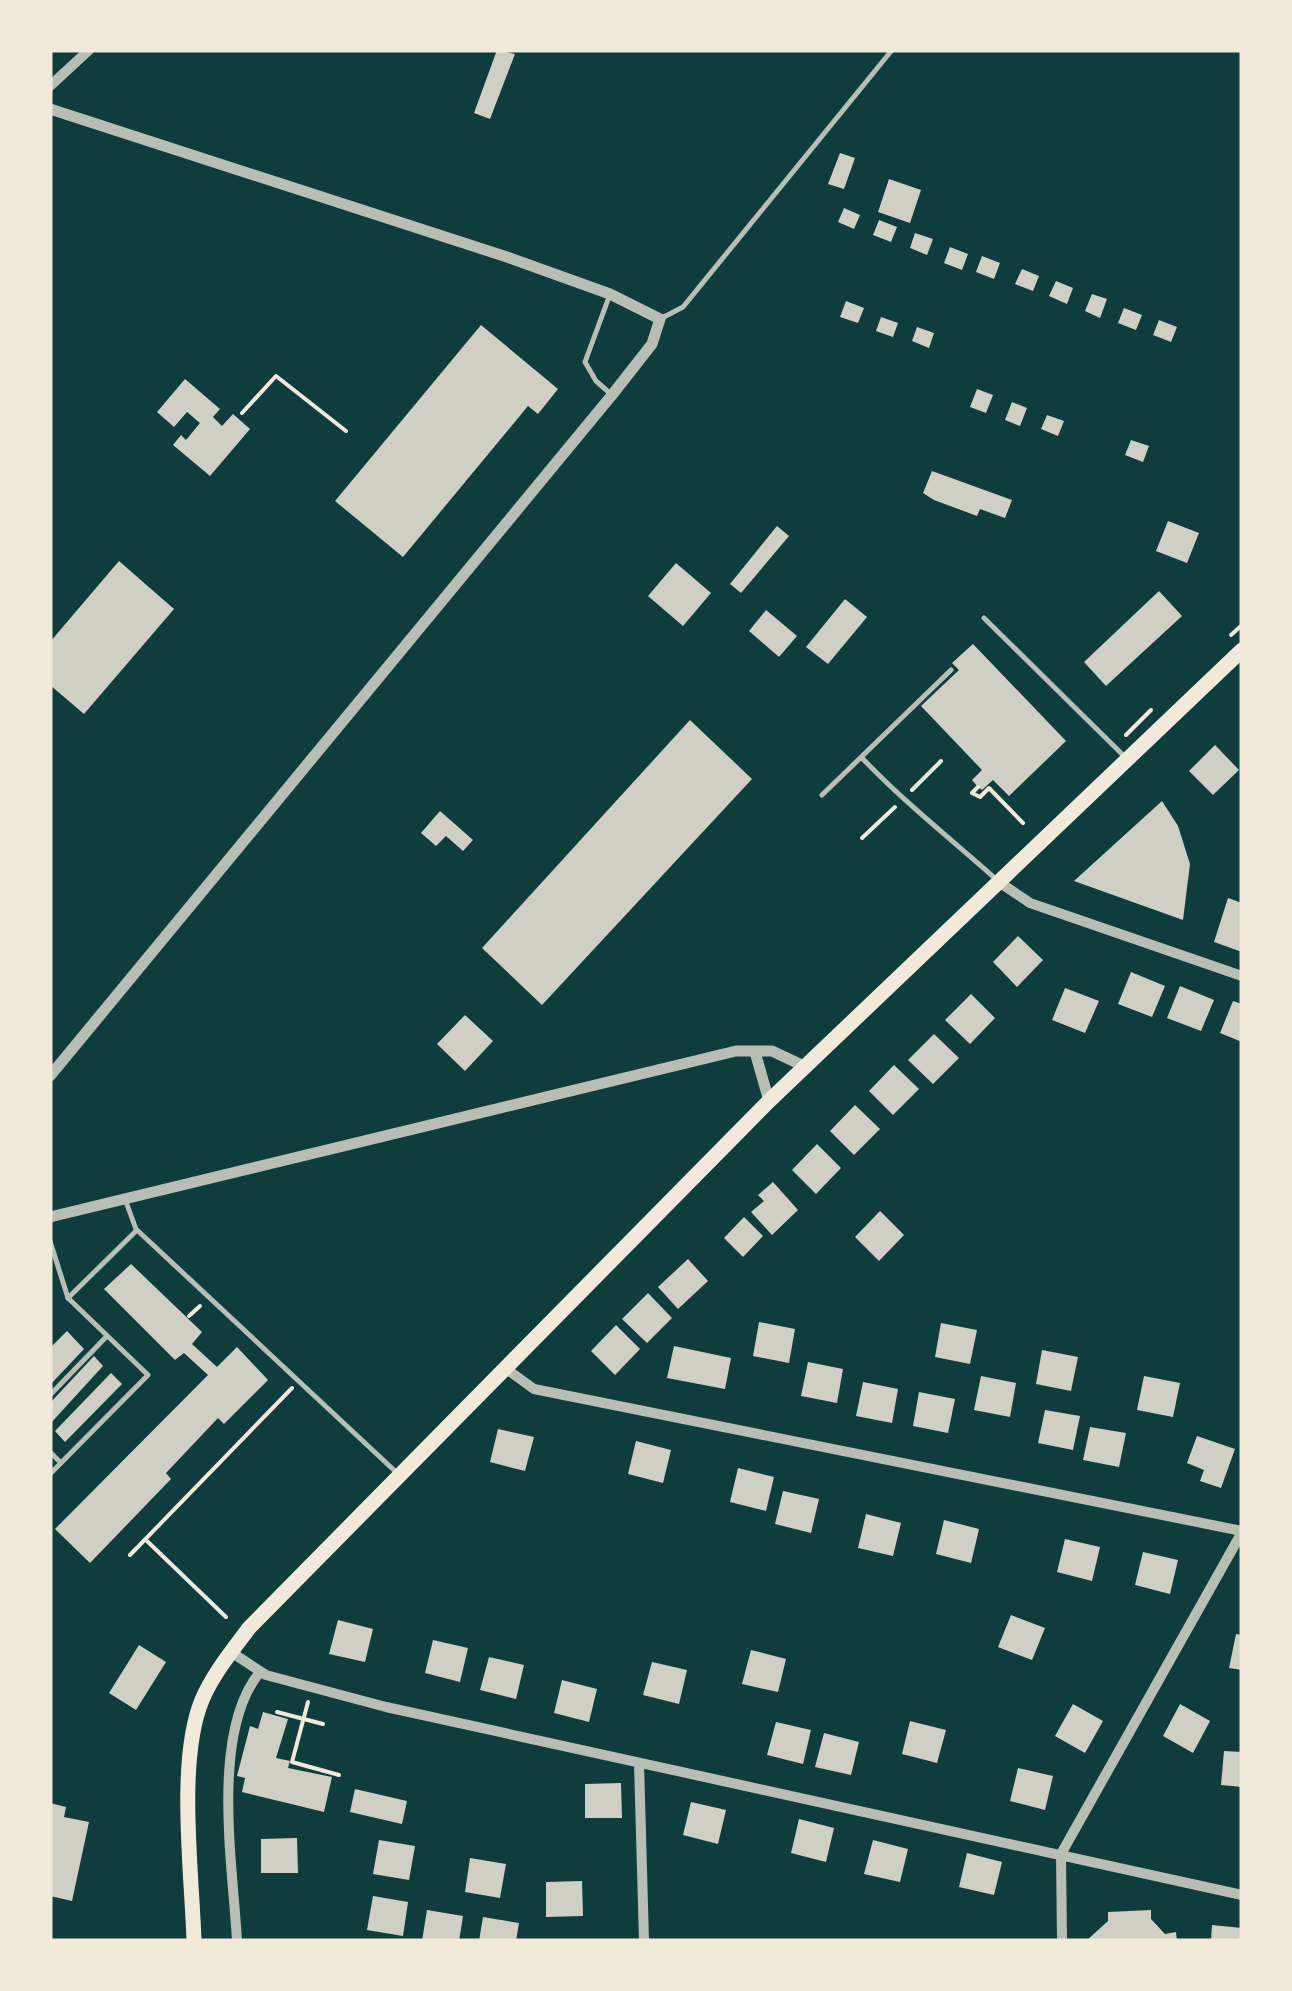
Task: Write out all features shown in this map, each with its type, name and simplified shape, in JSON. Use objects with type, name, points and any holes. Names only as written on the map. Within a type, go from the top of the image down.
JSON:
[{"type":"main road","points":[[194,1941],[189,1761],[194,1720],[206,1692],[232,1652],[399,1474],[769,1101],[1242,650]]},
{"type":"street","points":[[50,86],[55,77],[89,50]]},
{"type":"street","points":[[50,110],[610,294],[660,319],[652,344],[612,394],[50,1076]]},
{"type":"street","points":[[1000,882],[1030,903],[1242,976]]},
{"type":"street","points":[[50,1218],[736,1052],[772,1051],[806,1067]]},
{"type":"street","points":[[755,1052],[769,1101]]},
{"type":"street","points":[[505,1368],[534,1390],[1242,1531],[1060,1854],[1062,1941]]},
{"type":"street","points":[[232,1652],[260,1672],[312,1687],[1242,1895]]},
{"type":"street","points":[[236,1941],[229,1762],[247,1688],[260,1672]]},
{"type":"street","points":[[639,1763],[644,1941]]},
{"type":"lane","points":[[660,319],[683,307],[892,50]]},
{"type":"lane","points":[[610,294],[585,362],[596,381],[612,394]]},
{"type":"lane","points":[[984,618],[1128,760]]},
{"type":"lane","points":[[822,795],[952,670]]},
{"type":"lane","points":[[862,758],[928,824],[1000,882]]},
{"type":"lane","points":[[125,1199],[137,1230],[399,1474]]},
{"type":"lane","points":[[68,1298],[137,1230]]},
{"type":"lane","points":[[50,1241],[68,1298],[148,1375],[50,1474]]},
{"type":"lane","points":[[50,1395],[107,1336]]},
{"type":"lane","points":[[50,1452],[61,1463]]},
{"type":"path","points":[[242,413],[276,376],[346,431]]},
{"type":"path","points":[[978,787],[972,793],[980,797],[989,788],[1023,823]]},
{"type":"path","points":[[130,1555],[299,1381]]},
{"type":"path","points":[[145,1540],[226,1617]]},
{"type":"path","points":[[312,1687],[292,1762],[339,1775]]},
{"type":"path","points":[[277,1712],[323,1724]]},
{"type":"building","points":[[497,50],[515,54],[490,119],[474,113]]},
{"type":"building","points":[[840,153],[855,158],[844,189],[828,184]]},
{"type":"building","points":[[889,179],[921,190],[910,223],[878,212]]},
{"type":"building","points":[[844,208],[860,215],[854,229],[838,222]]},
{"type":"building","points":[[879,220],[897,227],[891,242],[873,235]]},
{"type":"building","points":[[915,233],[933,239],[927,255],[910,248]]},
{"type":"building","points":[[950,247],[968,254],[962,270],[944,263]]},
{"type":"building","points":[[982,256],[1000,263],[994,279],[976,272]]},
{"type":"building","points":[[1022,269],[1039,276],[1033,291],[1015,284]]},
{"type":"building","points":[[1056,281],[1073,288],[1067,304],[1049,296]]},
{"type":"building","points":[[1092,294],[1107,299],[1100,318],[1085,311]]},
{"type":"building","points":[[846,301],[864,308],[858,323],[840,317]]},
{"type":"building","points":[[1124,308],[1142,315],[1136,330],[1118,323]]},
{"type":"building","points":[[881,317],[898,323],[893,337],[876,331]]},
{"type":"building","points":[[1159,320],[1177,327],[1171,342],[1153,335]]},
{"type":"building","points":[[481,325],[558,389],[538,414],[528,406],[403,557],[335,501]]},
{"type":"building","points":[[917,327],[934,333],[929,348],[912,341]]},
{"type":"building","points":[[185,379],[220,409],[213,417],[222,426],[233,414],[250,429],[210,476],[173,445],[181,435],[186,440],[200,423],[187,412],[174,427],[157,412]]},
{"type":"building","points":[[977,389],[993,395],[986,413],[970,407]]},
{"type":"building","points":[[1012,402],[1027,408],[1020,426],[1005,420]]},
{"type":"building","points":[[1047,415],[1064,421],[1058,436],[1041,429]]},
{"type":"building","points":[[1131,440],[1149,446],[1143,462],[1125,455]]},
{"type":"building","points":[[932,471],[1012,500],[1005,518],[980,509],[977,516],[923,493]]},
{"type":"building","points":[[1168,521],[1199,533],[1187,563],[1156,551]]},
{"type":"building","points":[[777,526],[789,536],[741,593],[730,584]]},
{"type":"building","points":[[119,561],[174,609],[84,714],[50,685],[50,642]]},
{"type":"building","points":[[676,563],[711,593],[683,626],[648,596]]},
{"type":"building","points":[[1159,591],[1182,616],[1106,686],[1084,662]]},
{"type":"building","points":[[845,599],[867,617],[828,664],[806,647]]},
{"type":"building","points":[[766,610],[797,636],[779,657],[749,631]]},
{"type":"building","points":[[973,644],[1066,741],[1009,796],[993,780],[982,790],[978,787],[972,780],[982,770],[921,706],[959,670],[952,663]]},
{"type":"building","points":[[690,720],[752,779],[542,1005],[482,948]]},
{"type":"building","points":[[1215,745],[1239,770],[1213,795],[1189,771]]},
{"type":"building","points":[[1162,801],[1178,826],[1190,864],[1183,920],[1074,881]]},
{"type":"building","points":[[440,811],[473,840],[463,851],[446,836],[436,846],[421,833]]},
{"type":"building","points":[[1228,898],[1242,903],[1242,952],[1214,942]]},
{"type":"building","points":[[1018,936],[1043,960],[1017,987],[993,962]]},
{"type":"building","points":[[1131,972],[1165,986],[1152,1017],[1118,1004]]},
{"type":"building","points":[[1180,986],[1214,1000],[1201,1031],[1167,1018]]},
{"type":"building","points":[[1065,988],[1099,1001],[1085,1033],[1052,1020]]},
{"type":"building","points":[[971,994],[995,1018],[970,1044],[945,1020]]},
{"type":"building","points":[[1233,1001],[1242,1004],[1242,1042],[1220,1033]]},
{"type":"building","points":[[465,1015],[493,1041],[465,1071],[437,1044]]},
{"type":"building","points":[[934,1034],[959,1058],[933,1084],[908,1060]]},
{"type":"building","points":[[894,1065],[919,1089],[893,1115],[869,1091]]},
{"type":"building","points":[[855,1105],[880,1129],[854,1155],[830,1131]]},
{"type":"building","points":[[817,1144],[841,1168],[816,1194],[792,1170]]},
{"type":"building","points":[[773,1182],[798,1210],[772,1235],[751,1212],[764,1201],[758,1195]]},
{"type":"building","points":[[880,1211],[904,1235],[879,1261],[855,1237]]},
{"type":"building","points":[[744,1217],[763,1236],[743,1257],[724,1238]]},
{"type":"building","points":[[688,1259],[708,1281],[678,1309],[658,1287]]},
{"type":"building","points":[[131,1264],[202,1332],[192,1344],[217,1367],[237,1347],[268,1380],[224,1424],[218,1418],[166,1473],[171,1479],[90,1563],[55,1529],[208,1375],[184,1353],[175,1360],[104,1289]]},
{"type":"building","points":[[648,1293],[672,1318],[647,1343],[622,1319]]},
{"type":"building","points":[[759,1322],[795,1329],[789,1363],[753,1356]]},
{"type":"building","points":[[941,1323],[977,1330],[970,1364],[935,1357]]},
{"type":"building","points":[[616,1325],[640,1349],[615,1375],[591,1351]]},
{"type":"building","points":[[67,1331],[84,1349],[50,1385],[50,1348]]},
{"type":"building","points":[[674,1346],[731,1358],[725,1389],[667,1378]]},
{"type":"building","points":[[1042,1350],[1078,1357],[1071,1391],[1036,1384]]},
{"type":"building","points":[[94,1356],[103,1366],[50,1424],[50,1403]]},
{"type":"building","points":[[808,1362],[843,1369],[837,1403],[801,1396]]},
{"type":"building","points":[[111,1373],[122,1384],[65,1442],[55,1431]]},
{"type":"building","points":[[981,1376],[1016,1383],[1010,1417],[974,1410]]},
{"type":"building","points":[[1144,1376],[1180,1383],[1173,1417],[1137,1410]]},
{"type":"building","points":[[863,1382],[898,1389],[892,1423],[856,1416]]},
{"type":"building","points":[[919,1392],[955,1399],[948,1433],[913,1426]]},
{"type":"building","points":[[1045,1410],[1080,1416],[1073,1450],[1038,1443]]},
{"type":"building","points":[[1090,1427],[1126,1433],[1119,1467],[1083,1460]]},
{"type":"building","points":[[498,1429],[534,1437],[525,1471],[490,1462]]},
{"type":"building","points":[[1197,1436],[1235,1449],[1221,1488],[1200,1481],[1204,1470],[1187,1463]]},
{"type":"building","points":[[636,1441],[671,1450],[663,1483],[628,1474]]},
{"type":"building","points":[[738,1468],[774,1477],[766,1511],[730,1502]]},
{"type":"building","points":[[783,1491],[819,1499],[811,1533],[775,1524]]},
{"type":"building","points":[[866,1514],[901,1523],[893,1556],[858,1548]]},
{"type":"building","points":[[944,1520],[979,1529],[971,1563],[936,1554]]},
{"type":"building","points":[[1065,1539],[1100,1547],[1092,1581],[1057,1572]]},
{"type":"building","points":[[1143,1552],[1178,1560],[1170,1594],[1135,1585]]},
{"type":"building","points":[[1011,1615],[1045,1628],[1032,1660],[998,1647]]},
{"type":"building","points":[[338,1620],[373,1629],[365,1662],[329,1654]]},
{"type":"building","points":[[1236,1634],[1242,1635],[1242,1670],[1229,1668]]},
{"type":"building","points":[[433,1640],[468,1648],[460,1682],[425,1673]]},
{"type":"building","points":[[139,1645],[166,1662],[136,1710],[109,1693]]},
{"type":"building","points":[[751,1650],[786,1659],[778,1692],[742,1684]]},
{"type":"building","points":[[489,1657],[524,1665],[516,1699],[480,1690]]},
{"type":"building","points":[[652,1662],[687,1670],[679,1704],[643,1695]]},
{"type":"building","points":[[562,1680],[597,1689],[589,1722],[554,1713]]},
{"type":"building","points":[[1073,1704],[1103,1721],[1085,1753],[1055,1736]]},
{"type":"building","points":[[1180,1704],[1210,1721],[1193,1753],[1163,1736]]},
{"type":"building","points":[[263,1712],[288,1719],[276,1758],[290,1761],[288,1768],[332,1777],[324,1812],[242,1792],[245,1778],[237,1776],[250,1726],[258,1729]]},
{"type":"building","points":[[910,1721],[946,1730],[937,1763],[902,1754]]},
{"type":"building","points":[[776,1722],[811,1730],[803,1764],[767,1755]]},
{"type":"building","points":[[824,1733],[859,1742],[851,1775],[815,1767]]},
{"type":"building","points":[[1224,1751],[1242,1752],[1242,1787],[1221,1785]]},
{"type":"building","points":[[1018,1768],[1053,1776],[1045,1810],[1010,1801]]},
{"type":"building","points":[[621,1783],[622,1818],[585,1818],[585,1784]]},
{"type":"building","points":[[355,1789],[407,1801],[402,1824],[350,1812]]},
{"type":"building","points":[[691,1802],[726,1810],[718,1844],[683,1835]]},
{"type":"building","points":[[50,1803],[66,1807],[64,1817],[89,1822],[72,1901],[50,1896]]},
{"type":"building","points":[[799,1819],[834,1828],[826,1862],[791,1853]]},
{"type":"building","points":[[297,1838],[298,1873],[261,1873],[261,1839]]},
{"type":"building","points":[[379,1840],[415,1846],[409,1880],[373,1874]]},
{"type":"building","points":[[873,1840],[908,1849],[900,1882],[864,1874]]},
{"type":"building","points":[[967,1853],[1002,1862],[994,1895],[959,1887]]},
{"type":"building","points":[[470,1858],[506,1864],[500,1898],[465,1892]]},
{"type":"building","points":[[582,1881],[583,1916],[546,1917],[546,1882]]},
{"type":"building","points":[[373,1896],[408,1902],[403,1936],[367,1930]]},
{"type":"building","points":[[427,1910],[463,1916],[459,1941],[422,1941]]},
{"type":"building","points":[[1151,1910],[1151,1919],[1165,1934],[1176,1932],[1177,1941],[1086,1941],[1108,1921],[1108,1912]]},
{"type":"building","points":[[483,1917],[519,1923],[516,1941],[479,1941]]},
{"type":"building","points":[[1212,1925],[1242,1928],[1242,1941],[1211,1941]]}]
